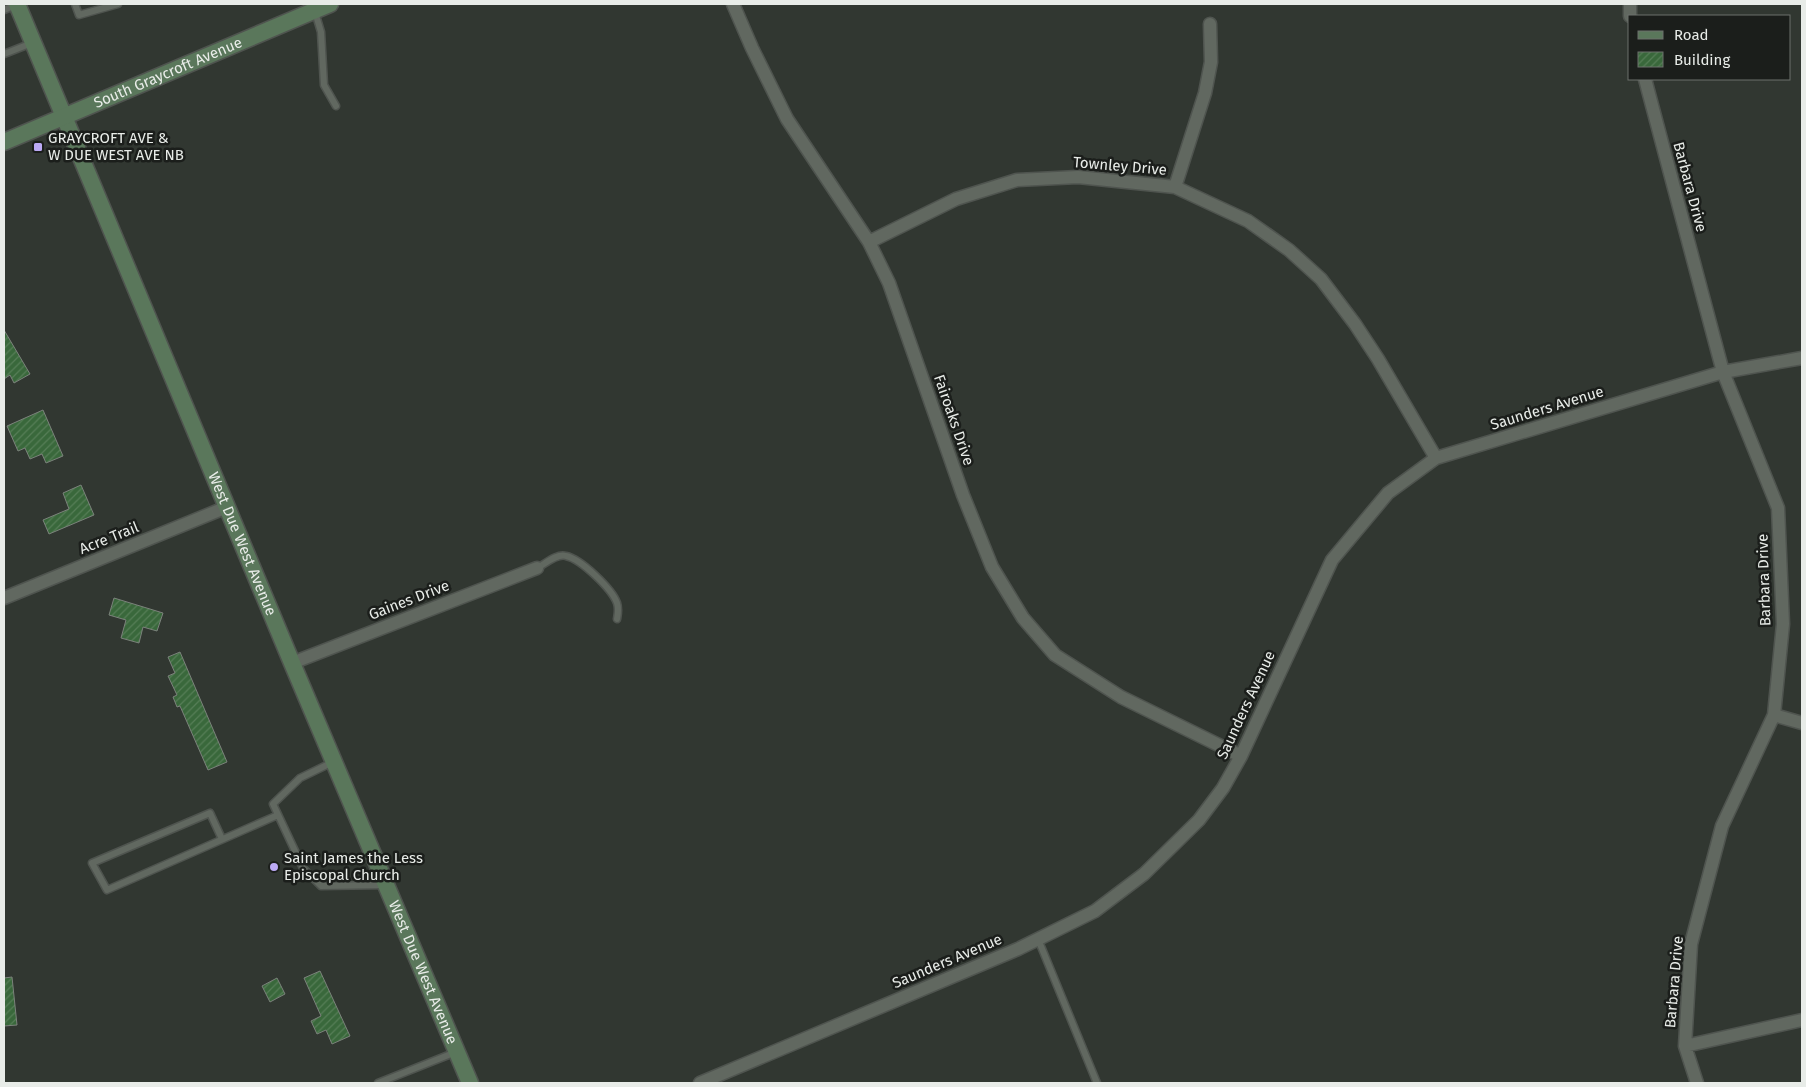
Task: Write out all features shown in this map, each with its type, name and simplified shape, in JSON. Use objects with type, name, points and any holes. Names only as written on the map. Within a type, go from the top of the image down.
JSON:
[{"type":"main road","name":"South Graycroft Avenue","points":[[4,142],[330,4]]},
{"type":"main road","name":"West Due West Avenue","points":[[13,6],[33,42],[292,663],[470,1083]]},
{"type":"street","name":"Fairoaks Drive","points":[[733,4],[752,48],[788,119],[869,242],[889,283],[963,496],[992,567],[1023,618],[1055,655],[1113,692],[1241,756]]},
{"type":"street","points":[[1175,187],[1205,93],[1211,62],[1210,24]]},
{"type":"street","name":"Barbara Drive","points":[[1645,80],[1723,372],[1778,508],[1783,624],[1774,715],[1722,826],[1691,944],[1685,1046],[1697,1083]]},
{"type":"street","name":"Townley Drive","points":[[869,242],[956,199],[1017,180],[1078,177],[1175,187],[1248,221],[1289,250],[1320,279],[1355,324],[1378,359],[1436,458]]},
{"type":"street","name":"Saunders Avenue","points":[[700,1083],[1038,939],[1095,911],[1161,859],[1200,820],[1223,788],[1241,756],[1332,560],[1388,493],[1436,458],[1723,372],[1802,358]]},
{"type":"street","name":"Acre Trail","points":[[4,598],[227,507]]},
{"type":"street","name":"Gaines Drive","points":[[292,663],[537,568]]},
{"type":"street","points":[[1774,715],[1802,723]]},
{"type":"street","points":[[1685,1046],[1802,1020]]},
{"type":"lane","points":[[75,4],[79,14],[118,4]]},
{"type":"lane","points":[[315,10],[321,32],[324,85],[336,106]]},
{"type":"lane","points":[[4,54],[33,42]]},
{"type":"lane","points":[[537,568],[556,557],[564,555],[571,558],[590,571],[613,595],[618,605],[617,619]]},
{"type":"lane","points":[[334,761],[300,778],[273,804],[303,868],[321,886],[386,885]]},
{"type":"lane","points":[[222,839],[210,813],[92,863],[107,890],[278,815]]},
{"type":"lane","points":[[1038,939],[1097,1083]]},
{"type":"lane","points":[[378,1083],[457,1052]]},
{"type":"building","points":[[4,330],[30,374],[14,383],[10,375],[4,379]]},
{"type":"building","points":[[43,410],[63,456],[46,463],[42,454],[30,459],[25,448],[18,451],[7,426]]},
{"type":"building","points":[[81,485],[94,515],[49,534],[43,520],[69,509],[63,493]]},
{"type":"building","points":[[114,598],[163,613],[157,631],[143,627],[139,643],[121,638],[126,620],[109,615]]},
{"type":"building","points":[[180,652],[227,762],[208,770],[180,706],[177,707],[173,697],[177,695],[168,676],[175,673],[168,657]]},
{"type":"building","points":[[320,971],[350,1036],[332,1044],[326,1030],[317,1034],[311,1021],[321,1016],[304,978]]},
{"type":"building","points":[[12,977],[17,1025],[4,1026],[4,978]]},
{"type":"building","points":[[277,978],[285,994],[270,1002],[262,986]]},
{"type":"place","name":"GRAYCROFT AVE & W DUE WEST AVE NB","points":[[38,147]]},
{"type":"place","name":"Saint James the Less Episcopal Church","points":[[274,867]]}]
